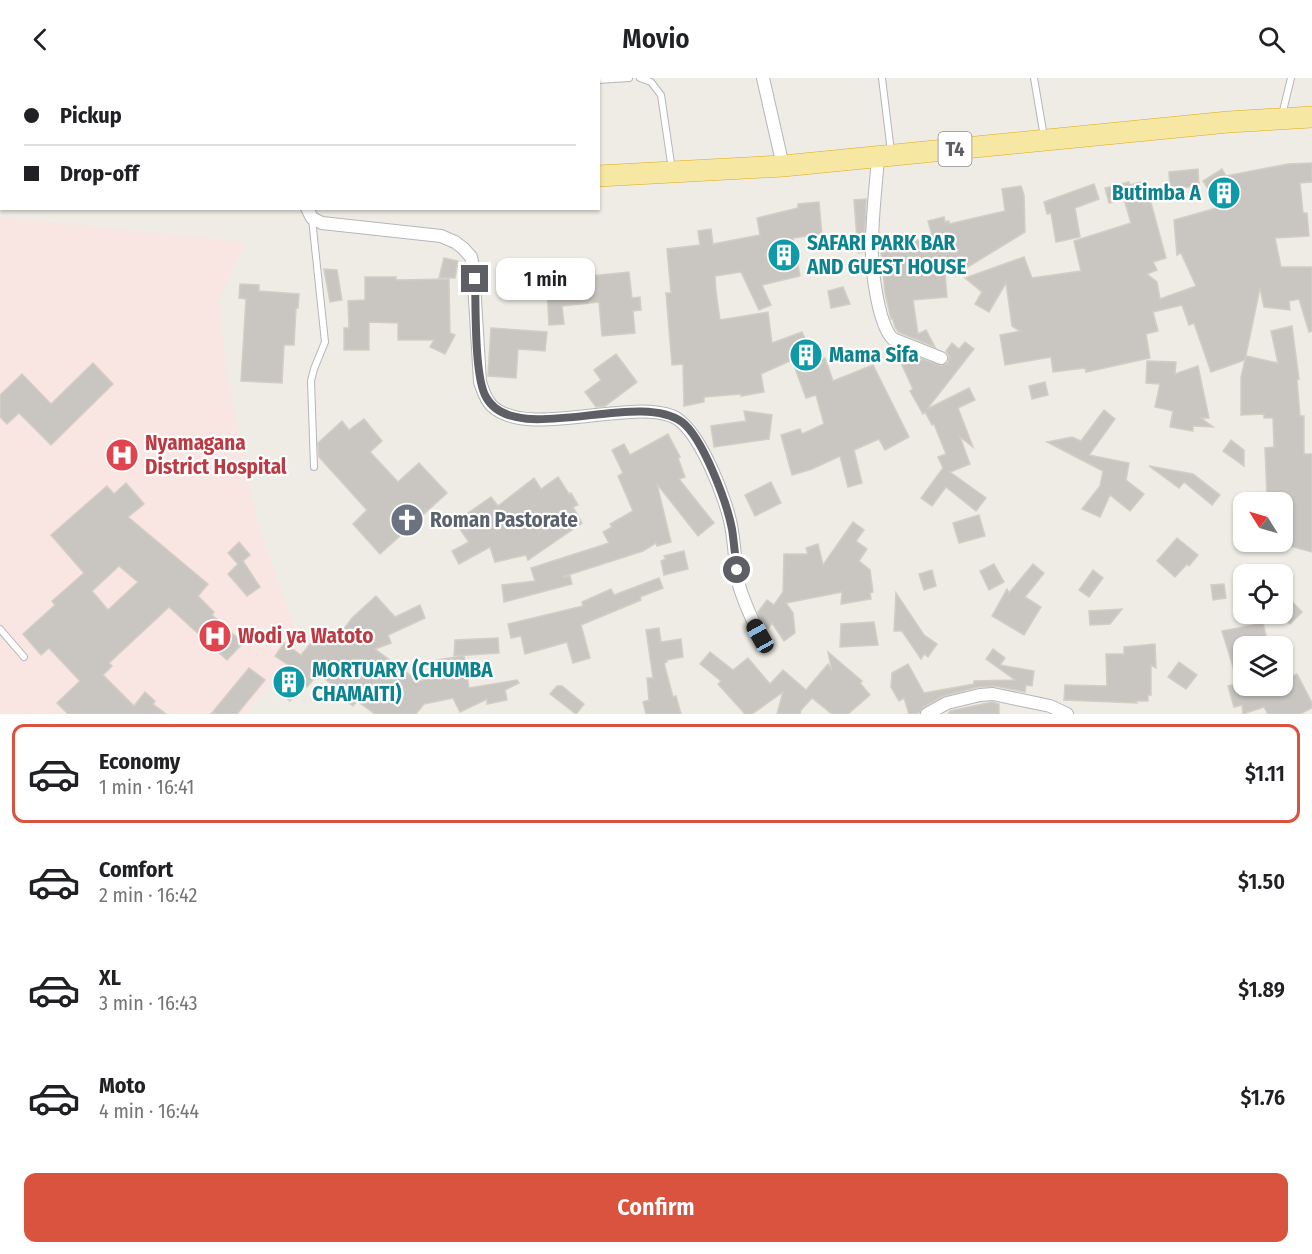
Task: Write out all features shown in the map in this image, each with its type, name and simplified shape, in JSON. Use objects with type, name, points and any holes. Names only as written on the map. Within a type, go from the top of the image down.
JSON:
[{"type":"highway","name":"T4","points":[[600,176],[783,166],[1281,118],[1312,117]]},
{"type":"street","points":[[763,78],[783,166]]},
{"type":"street","points":[[885,156],[872,247],[880,312],[888,334],[893,339],[941,358]]},
{"type":"street","points":[[310,213],[322,223],[441,236],[463,248],[471,257],[475,279],[480,382],[485,396],[499,411],[513,417],[532,419],[644,412],[672,417],[683,423],[701,447],[726,507],[732,530],[739,585],[748,612],[760,636]]},
{"type":"street","points":[[927,714],[947,703],[993,694],[1050,706],[1067,714]]},
{"type":"lane","points":[[600,80],[629,78]]},
{"type":"lane","points":[[640,78],[651,82],[661,95],[672,172]]},
{"type":"lane","points":[[882,78],[885,156]]},
{"type":"lane","points":[[1034,78],[1044,140]]},
{"type":"lane","points":[[1281,118],[1291,78]]},
{"type":"lane","points":[[310,213],[325,342],[311,381],[314,467]]},
{"type":"lane","points":[[0,630],[24,657]]},
{"type":"shaded area","name":"Nyamagana District Hospital","points":[[0,217],[246,242],[218,302],[228,381],[259,528],[302,649],[244,714],[0,714]]},
{"type":"building","points":[[1312,163],[1312,182],[1300,183],[1303,213],[1307,213],[1309,236],[1275,238],[1281,267],[1312,267],[1312,331],[1309,332],[1299,299],[1289,301],[1290,310],[1264,307],[1260,288],[1245,360],[1211,372],[1194,323],[1189,325],[1182,305],[1153,312],[1158,331],[1146,334],[1150,358],[1086,372],[1085,368],[1053,372],[1051,357],[1005,365],[1000,335],[1020,331],[1012,326],[1006,283],[989,312],[975,304],[982,292],[965,278],[1024,257],[1032,278],[1081,271],[1074,241],[1131,223],[1124,199],[1109,203],[1105,188],[1145,181],[1166,258],[1153,262],[1157,270],[1147,274],[1157,282],[1160,299],[1196,286],[1181,253],[1177,255],[1174,220],[1220,207],[1203,181],[1222,169],[1226,176],[1288,164]]},
{"type":"building","points":[[1198,169],[1199,186],[1170,189],[1169,172]]},
{"type":"building","points":[[1094,184],[1099,199],[1075,208],[1080,237],[1056,242],[1051,213],[1047,214],[1044,202]]},
{"type":"building","points":[[1021,186],[1024,195],[1025,232],[958,273],[944,261],[947,297],[913,300],[918,334],[926,330],[935,347],[898,332],[891,319],[885,293],[880,243],[933,239],[928,221],[944,217],[945,222],[949,221],[949,224],[1005,211],[1002,189]]},
{"type":"building","points":[[866,199],[864,252],[858,253],[854,200]]},
{"type":"building","points":[[819,202],[822,234],[793,238],[800,276],[762,285],[771,305],[759,310],[741,272],[715,276],[716,291],[720,320],[768,312],[772,343],[802,332],[808,346],[813,344],[819,360],[825,358],[833,381],[873,365],[909,437],[885,450],[879,439],[854,450],[862,483],[848,487],[840,456],[792,475],[781,435],[800,429],[802,434],[824,424],[816,395],[806,398],[792,360],[761,374],[764,392],[741,396],[741,394],[704,397],[704,402],[684,406],[683,364],[672,365],[666,293],[671,293],[667,249],[700,245],[698,231],[711,229],[713,244],[760,235],[757,218],[798,208],[798,204]]},
{"type":"building","points":[[444,258],[458,261],[455,278],[439,278]]},
{"type":"building","points":[[324,269],[337,270],[342,300],[330,302]]},
{"type":"building","points":[[629,272],[632,298],[640,297],[641,310],[633,311],[635,333],[602,336],[599,302],[562,306],[564,324],[549,325],[547,290],[581,288],[580,277]]},
{"type":"building","points":[[365,277],[396,277],[396,280],[449,279],[450,333],[455,335],[445,354],[430,347],[434,340],[398,340],[398,323],[369,322],[369,350],[344,350],[344,328],[349,328],[348,301],[365,300]]},
{"type":"building","points":[[240,284],[259,285],[259,291],[299,294],[294,345],[284,345],[282,383],[241,381],[246,299],[239,298]]},
{"type":"building","points":[[843,287],[850,304],[831,308],[828,291]]},
{"type":"building","points":[[1292,326],[1299,379],[1297,380],[1300,416],[1304,416],[1304,454],[1312,454],[1312,552],[1293,547],[1293,492],[1267,492],[1265,448],[1274,447],[1273,418],[1264,418],[1264,414],[1241,415],[1241,377],[1246,356],[1278,363],[1271,331]]},
{"type":"building","points":[[491,328],[547,332],[545,351],[518,349],[516,378],[488,376]]},
{"type":"building","points":[[965,342],[974,349],[927,409],[969,388],[975,400],[958,408],[973,447],[960,437],[970,464],[950,472],[986,498],[976,511],[946,487],[932,506],[921,498],[943,468],[938,457],[946,454],[934,424],[932,425],[925,412],[923,414],[910,391],[913,389],[895,350],[942,366],[948,362],[949,356],[946,351],[952,343],[959,349]]},
{"type":"building","points":[[616,354],[637,382],[605,406],[596,407],[585,392],[601,380],[594,370]]},
{"type":"building","points":[[1147,361],[1176,362],[1175,374],[1198,366],[1209,418],[1201,418],[1213,427],[1193,426],[1193,431],[1170,427],[1173,411],[1155,407],[1160,384],[1146,383]]},
{"type":"building","points":[[93,363],[113,384],[51,445],[19,413],[7,424],[0,417],[0,395],[22,374],[51,404]]},
{"type":"building","points":[[1045,382],[1048,395],[1032,399],[1029,386]]},
{"type":"building","points":[[1104,410],[1115,419],[1089,455],[1129,463],[1126,480],[1144,494],[1130,511],[1110,495],[1100,517],[1082,509],[1100,486],[1103,471],[1047,442],[1072,437],[1081,441]]},
{"type":"building","points":[[744,411],[772,415],[769,439],[714,447],[711,426],[746,421]]},
{"type":"building","points":[[364,419],[382,441],[370,452],[398,482],[419,463],[447,493],[380,554],[353,524],[367,510],[319,457],[318,443],[342,421],[349,430]]},
{"type":"building","points":[[668,434],[680,457],[678,458],[685,477],[679,479],[714,523],[698,536],[657,484],[671,542],[657,546],[656,543],[643,551],[562,577],[570,576],[572,584],[504,602],[502,585],[535,581],[531,568],[609,543],[603,532],[612,527],[610,524],[633,511],[618,476],[623,473],[612,450],[624,444],[630,455]]},
{"type":"building","points":[[1231,440],[1244,450],[1244,466],[1223,451]]},
{"type":"building","points":[[1149,466],[1193,474],[1220,495],[1212,505],[1184,482],[1179,488]]},
{"type":"building","points":[[558,477],[578,505],[573,507],[582,523],[528,560],[526,555],[495,562],[490,547],[459,564],[452,551],[469,542],[455,522],[491,497],[498,506],[534,478],[541,489]]},
{"type":"building","points":[[771,482],[781,503],[755,516],[745,495]]},
{"type":"building","points":[[126,483],[144,504],[128,517],[208,584],[198,596],[214,612],[212,615],[243,643],[227,660],[169,607],[109,663],[112,666],[103,675],[134,706],[145,692],[155,701],[153,704],[166,714],[68,714],[57,703],[80,681],[49,648],[41,655],[23,634],[55,605],[52,601],[84,573],[51,535],[107,486],[114,494]],"holes":[[[119,566],[138,582],[108,610],[92,591]]]},
{"type":"building","points":[[979,515],[985,536],[959,543],[953,523]]},
{"type":"building","points":[[853,522],[864,530],[856,541],[867,549],[859,561],[870,570],[873,592],[870,593],[871,599],[841,604],[842,592],[786,603],[793,613],[795,633],[784,641],[772,623],[768,629],[764,626],[758,612],[767,600],[774,605],[783,592],[784,554],[808,554],[806,548],[818,544],[823,565]]},
{"type":"building","points":[[1177,538],[1198,555],[1175,577],[1157,561]]},
{"type":"building","points":[[239,542],[250,555],[243,561],[260,587],[247,596],[228,574],[238,564],[228,553]]},
{"type":"building","points":[[684,551],[688,569],[664,575],[661,561],[666,559],[664,556]]},
{"type":"building","points":[[994,564],[1004,582],[989,590],[980,571]]},
{"type":"building","points":[[1033,564],[1044,573],[1025,597],[1041,607],[1024,635],[992,616],[1007,589],[1009,593]]},
{"type":"building","points":[[932,570],[936,586],[924,590],[919,574]]},
{"type":"building","points":[[1093,570],[1103,578],[1089,597],[1079,590]]},
{"type":"building","points":[[659,578],[663,588],[640,597],[641,600],[581,625],[590,658],[573,663],[567,642],[525,654],[521,636],[511,638],[508,624],[583,606],[582,602],[611,589],[614,595]]},
{"type":"building","points":[[1224,584],[1226,598],[1213,600],[1211,585]]},
{"type":"building","points":[[896,593],[924,635],[937,644],[928,657],[924,654],[921,659],[902,631],[894,631]]},
{"type":"building","points":[[376,596],[395,617],[420,605],[425,618],[388,635],[391,643],[375,649],[418,681],[439,677],[437,660],[464,656],[469,688],[517,680],[519,683],[505,690],[507,700],[487,704],[487,699],[460,712],[453,698],[424,704],[416,714],[375,714],[357,701],[353,706],[341,697],[344,693],[318,674],[307,687],[304,684],[290,701],[276,690],[294,669],[275,656],[284,643],[301,655],[319,633],[330,642],[335,633],[339,636],[352,618]]},
{"type":"building","points":[[1293,603],[1302,612],[1293,621]]},
{"type":"building","points":[[1122,609],[1110,624],[1090,625],[1089,611]]},
{"type":"building","points":[[874,622],[878,645],[840,647],[841,624]]},
{"type":"building","points":[[1263,624],[1266,636],[1233,636],[1233,667],[1222,631]]},
{"type":"building","points":[[659,628],[661,642],[681,639],[683,657],[667,660],[664,663],[673,697],[676,696],[681,714],[646,714],[643,702],[649,700],[647,678],[653,678],[646,630]]},
{"type":"building","points":[[498,638],[499,653],[454,656],[455,640]]},
{"type":"building","points":[[1155,644],[1156,668],[1151,665],[1151,695],[1148,695],[1148,701],[1136,701],[1137,703],[1064,700],[1065,685],[1107,686],[1106,654],[1124,654],[1124,647]]},
{"type":"building","points":[[993,649],[1005,658],[1000,665],[1034,671],[1032,686],[1026,685],[1025,692],[995,686],[978,687],[943,696],[914,714],[909,714],[904,698],[899,701],[891,687],[892,673],[908,664],[924,693],[974,684],[974,681],[1015,680],[986,659]]},
{"type":"building","points":[[710,652],[733,670],[748,658],[770,684],[783,670],[806,690],[828,664],[832,671],[828,652],[862,681],[860,683],[870,695],[848,714],[832,714],[812,698],[800,714],[777,714],[783,692],[752,714],[745,714],[718,684],[721,681],[700,664]]},
{"type":"building","points":[[1179,662],[1197,675],[1186,689],[1168,677]]},
{"type":"building","points":[[249,668],[265,680],[237,714],[211,714]]},
{"type":"building","points":[[1297,674],[1312,703],[1312,708],[1300,714],[1268,714],[1264,707],[1243,714],[1242,705],[1234,707],[1228,686],[1233,684],[1233,696],[1293,696],[1293,676]]},
{"type":"building","points":[[557,686],[562,686],[584,704],[576,714],[550,694]]},
{"type":"building","points":[[992,702],[999,704],[999,714],[948,714],[950,711]]},
{"type":"place","name":"Butimba A","points":[[1224,193]]},
{"type":"place","name":"SAFARI PARK BAR AND GUEST HOUSE","points":[[784,255]]},
{"type":"place","name":"Mama Sifa","points":[[806,355]]},
{"type":"place","name":"Nyamagana District Hospital","points":[[122,455]]},
{"type":"place","name":"Roman Pastorate","points":[[407,520]]},
{"type":"place","name":"Wodi ya Watoto","points":[[215,636]]},
{"type":"place","name":"MORTUARY (CHUMBA CHAMAITI)","points":[[289,682]]},
{"type":"route","points":[[475,279],[480,382],[491,405],[513,417],[532,419],[644,412],[662,414],[683,423],[701,447],[720,490],[732,530],[737,570]]}]
